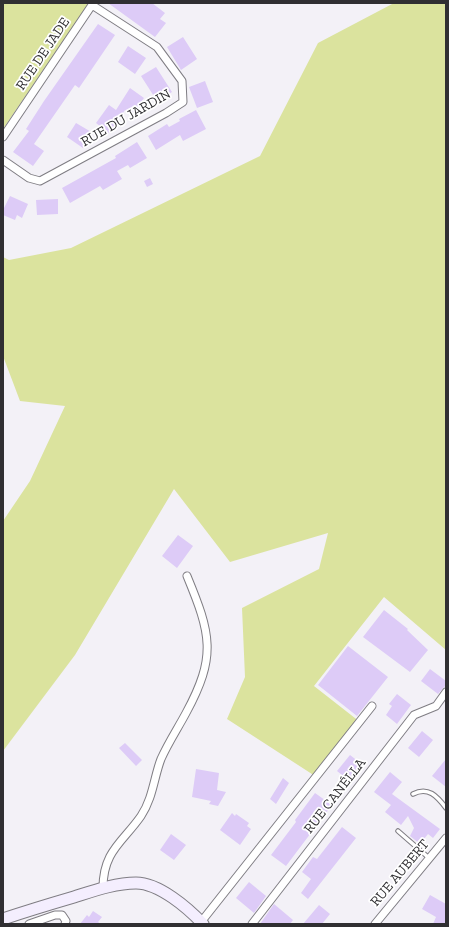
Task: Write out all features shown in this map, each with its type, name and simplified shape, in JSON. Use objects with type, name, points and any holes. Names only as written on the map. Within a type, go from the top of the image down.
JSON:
[{"type":"main road","points":[[3,919],[103,888],[137,883],[151,886],[171,896],[202,923]]},
{"type":"street","name":"RUE DE JADE","points":[[3,138],[93,4]]},
{"type":"street","name":"RUE DU JARDIN","points":[[3,160],[29,178],[40,181],[166,113],[183,102],[182,81],[157,47],[93,4]]},
{"type":"street","points":[[103,888],[103,872],[105,865],[119,842],[142,815],[154,787],[161,759],[192,702],[208,661],[208,638],[205,622],[187,576]]},
{"type":"street","name":"RUE CANÉLLA","points":[[252,924],[414,715],[436,706],[446,692]]},
{"type":"street","points":[[202,923],[372,706]]},
{"type":"street","name":"RUE AUBERT","points":[[375,924],[446,838]]},
{"type":"street","points":[[29,924],[55,914],[62,915],[66,921],[65,924]]},
{"type":"lane","points":[[413,794],[419,791],[427,791],[437,796],[446,808]]},
{"type":"lane","points":[[398,831],[429,858]]},
{"type":"green space","points":[[3,3],[89,3],[3,129]]},
{"type":"green space","points":[[394,3],[446,3],[446,650],[384,597],[314,686],[360,722],[315,776],[227,719],[245,677],[242,608],[319,569],[328,533],[230,562],[174,489],[75,655],[3,751],[3,521],[30,481],[65,406],[20,401],[3,356],[3,257],[9,260],[71,248],[260,156],[318,43]]},
{"type":"building","points":[[108,3],[152,3],[165,13],[160,19],[166,23],[155,37]]},
{"type":"building","points":[[98,24],[115,35],[79,88],[75,85],[34,144],[44,151],[33,166],[13,152],[29,131],[26,129],[44,101]]},
{"type":"building","points":[[183,37],[197,59],[181,70],[167,47]]},
{"type":"building","points":[[128,46],[146,58],[135,74],[118,62]]},
{"type":"building","points":[[156,67],[172,92],[157,101],[141,76]]},
{"type":"building","points":[[205,81],[213,102],[197,108],[189,87]]},
{"type":"building","points":[[130,88],[144,98],[132,115],[125,110],[109,133],[96,123],[109,105],[116,110]]},
{"type":"building","points":[[196,110],[206,129],[183,141],[180,135],[156,150],[148,136],[167,124],[169,127],[180,121],[179,119]]},
{"type":"building","points":[[76,123],[93,133],[83,148],[67,137]]},
{"type":"building","points":[[137,142],[147,158],[130,168],[128,165],[117,171],[122,179],[103,190],[100,186],[70,203],[62,188],[116,158],[115,156]]},
{"type":"building","points":[[150,178],[153,184],[147,187],[144,181]]},
{"type":"building","points":[[10,196],[28,204],[22,218],[17,215],[15,220],[3,215],[3,210]]},
{"type":"building","points":[[58,199],[58,214],[37,215],[36,200]]},
{"type":"building","points":[[178,535],[193,546],[177,568],[162,556]]},
{"type":"building","points":[[384,610],[408,629],[407,630],[428,650],[410,672],[363,637]]},
{"type":"building","points":[[348,646],[388,677],[357,716],[318,685]]},
{"type":"building","points":[[430,669],[446,681],[446,685],[438,694],[421,681]]},
{"type":"building","points":[[397,694],[411,705],[397,724],[386,715],[392,706],[389,704]]},
{"type":"building","points":[[422,731],[433,740],[419,757],[408,748]]},
{"type":"building","points":[[125,743],[142,760],[136,766],[119,748]]},
{"type":"building","points":[[350,755],[364,766],[352,783],[337,771]]},
{"type":"building","points":[[446,759],[446,787],[432,776]]},
{"type":"building","points":[[196,769],[219,773],[217,790],[226,792],[218,806],[209,804],[211,801],[192,797]]},
{"type":"building","points":[[390,772],[402,782],[392,794],[440,829],[433,838],[428,834],[420,844],[410,836],[414,828],[408,816],[401,825],[385,812],[391,805],[374,792]]},
{"type":"building","points":[[283,778],[289,783],[276,804],[270,799]]},
{"type":"building","points":[[315,793],[332,805],[286,866],[271,855],[296,822],[295,820]]},
{"type":"building","points":[[232,813],[249,823],[247,826],[251,829],[240,845],[220,830]]},
{"type":"building","points":[[342,827],[356,838],[308,899],[301,893],[311,879],[302,872],[313,857],[317,859]]},
{"type":"building","points":[[171,834],[186,845],[174,860],[160,850]]},
{"type":"building","points":[[249,882],[266,896],[254,913],[236,898]]},
{"type":"building","points":[[430,895],[446,904],[446,924],[433,924],[436,917],[422,909]]},
{"type":"building","points":[[274,904],[293,920],[290,924],[260,924]]},
{"type":"building","points":[[319,905],[330,914],[322,924],[303,924]]},
{"type":"building","points":[[93,911],[102,917],[98,922],[101,924],[80,924],[87,915],[89,917]]}]
